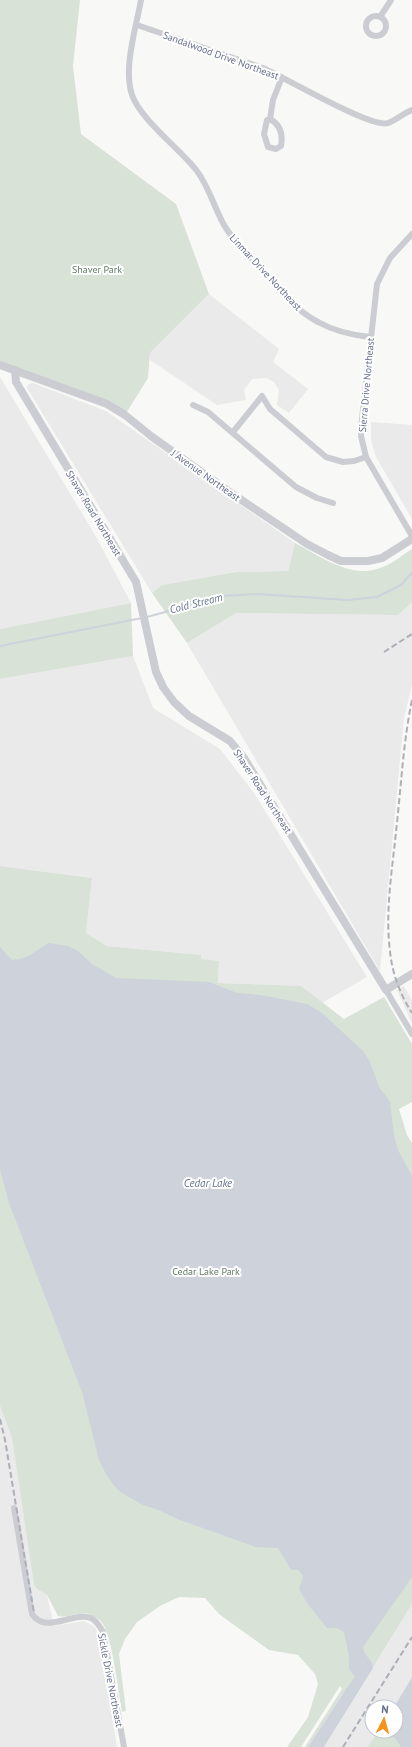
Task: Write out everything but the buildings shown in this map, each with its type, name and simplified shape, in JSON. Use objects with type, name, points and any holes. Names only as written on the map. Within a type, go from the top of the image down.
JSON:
[{"type":"street","name":"Linmar Drive Northeast","points":[[141,0],[129,67],[132,96],[141,112],[197,172],[208,189],[223,223],[230,234],[271,280],[310,317],[346,334],[370,337]]},
{"type":"street","points":[[380,17],[391,0]]},
{"type":"street","name":"Sandalwood Drive Northeast","points":[[137,25],[263,68],[282,76],[351,113],[381,124],[388,123],[412,110]]},
{"type":"street","points":[[270,119],[276,122],[280,129],[282,139],[281,146],[276,150],[268,148],[265,141],[265,126],[267,120],[270,119],[273,100],[282,76]]},
{"type":"street","name":"Sierra Drive Northeast","points":[[412,234],[390,258],[376,284],[361,436],[366,457],[412,538]]},
{"type":"street","name":"J Avenue Northeast","points":[[0,365],[107,404],[125,415],[151,436],[228,491],[306,544],[341,561],[354,562],[375,559],[395,551],[412,538]]},
{"type":"street","name":"Shaver Road Northeast","points":[[15,370],[16,382],[134,577],[140,593],[156,672],[161,682],[174,702],[189,716],[230,741],[244,758],[412,1034]]},
{"type":"street","points":[[233,432],[262,396],[270,409],[326,457],[343,462],[354,461],[366,457]]},
{"type":"street","points":[[193,405],[208,412],[296,486],[311,495],[333,503]]},
{"type":"street","points":[[386,990],[412,974]]},
{"type":"street","name":"Sickle Drive Northeast","points":[[14,1508],[32,1614],[35,1618],[42,1622],[56,1622],[82,1617],[91,1618],[97,1623],[103,1632],[124,1747]]},
{"type":"shaded area","points":[[209,294],[279,349],[273,362],[308,389],[289,413],[277,405],[279,390],[274,382],[266,378],[252,379],[244,390],[246,400],[217,405],[150,360],[150,353]]},
{"type":"shaded area","points":[[0,377],[95,535],[131,603],[0,629]]},
{"type":"shaded area","points":[[33,383],[106,411],[295,543],[288,571],[236,572],[162,585],[152,593],[27,388],[28,384]]},
{"type":"shaded area","points":[[371,422],[412,425],[412,519],[376,457],[371,440]]},
{"type":"shaded area","points":[[412,602],[412,685],[404,718],[380,971],[187,643],[236,613],[398,615]]},
{"type":"shaded area","points":[[133,656],[153,708],[220,749],[254,793],[367,977],[322,1003],[301,986],[218,983],[219,961],[200,959],[200,955],[107,946],[86,933],[92,878],[0,866],[0,679]]},
{"type":"shaded area","points":[[404,986],[412,1000],[412,1024],[397,990]]},
{"type":"shaded area","points":[[0,1406],[12,1438],[34,1585],[37,1589],[47,1595],[54,1626],[84,1621],[95,1627],[99,1637],[117,1747],[0,1747]]},
{"type":"shaded area","points":[[412,1604],[412,1677],[399,1699],[364,1699],[364,1739],[373,1739],[367,1747],[324,1747]]},
{"type":"green space","name":"Shaver Park","points":[[0,0],[80,0],[73,66],[81,134],[176,204],[209,294],[150,353],[148,378],[125,415],[0,365]]},
{"type":"green space","points":[[295,543],[325,560],[358,571],[369,571],[384,567],[412,549],[412,602],[398,615],[236,613],[187,643],[152,593],[162,585],[236,572],[288,571]]},
{"type":"green space","points":[[131,603],[133,656],[0,679],[0,629]]},
{"type":"green space","name":"Cedar Lake","points":[[0,866],[92,878],[86,933],[107,946],[201,955],[201,959],[219,961],[218,983],[301,986],[344,1019],[384,997],[412,1044],[412,1102],[399,1109],[407,1135],[412,1143],[412,1604],[351,1703],[344,1692],[308,1747],[305,1747],[342,1689],[340,1686],[301,1747],[287,1747],[308,1717],[318,1684],[315,1674],[298,1655],[269,1650],[219,1614],[205,1598],[179,1597],[160,1606],[137,1622],[125,1639],[119,1654],[126,1711],[122,1712],[110,1642],[103,1624],[97,1618],[88,1614],[58,1616],[47,1595],[37,1589],[34,1585],[12,1438],[0,1406]]},
{"type":"green space","points":[[373,1739],[395,1739],[401,1747],[367,1747]]},
{"type":"water","name":"Cedar Lake","points":[[49,943],[68,946],[78,951],[92,964],[116,978],[209,982],[237,993],[261,995],[307,1004],[322,1013],[363,1051],[369,1060],[380,1089],[390,1102],[394,1135],[398,1150],[412,1176],[412,1577],[363,1647],[363,1650],[373,1665],[373,1668],[324,1747],[308,1747],[355,1677],[349,1669],[349,1656],[344,1632],[337,1628],[327,1628],[307,1603],[299,1589],[303,1576],[298,1570],[291,1570],[278,1548],[256,1547],[180,1520],[143,1505],[122,1493],[115,1487],[99,1460],[82,1392],[9,1203],[0,1169],[0,947],[12,960],[24,958]]},
{"type":"water","points":[[412,1677],[412,1747],[401,1747],[395,1739],[404,1739],[404,1699],[399,1699]]},
{"type":"waterway","name":"Cold Stream","points":[[147,617],[223,596],[258,594],[347,600],[377,597],[401,585],[412,573]]},
{"type":"waterway","name":"Cold Stream","points":[[0,646],[142,618]]},
{"type":"railway","points":[[384,652],[412,634]]},
{"type":"railway","points":[[412,700],[402,766],[388,921],[390,951],[395,975],[400,991],[412,1013]]},
{"type":"railway","points":[[0,1419],[5,1440],[34,1613]]},
{"type":"railway","points":[[343,1747],[412,1637]]},
{"type":"park label","name":"Cedar Lake Park","points":[[206,1271]]}]
